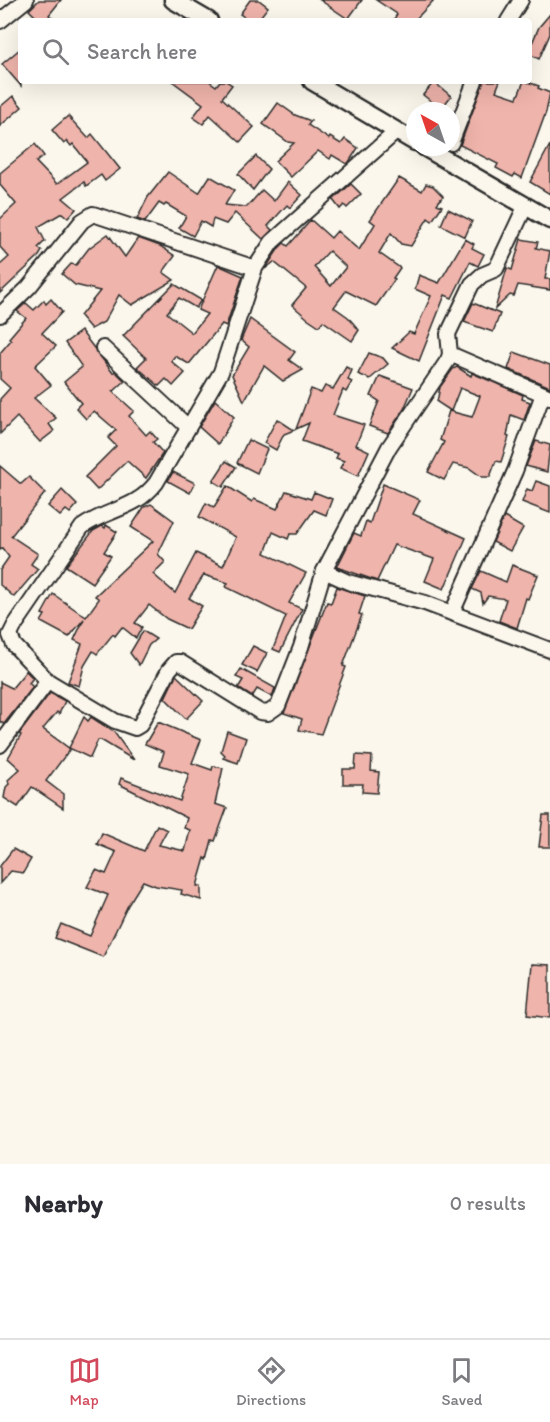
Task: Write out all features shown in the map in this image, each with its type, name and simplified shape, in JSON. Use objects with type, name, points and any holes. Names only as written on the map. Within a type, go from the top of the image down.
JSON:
[{"type":"street","points":[[0,21],[26,0]]},
{"type":"street","points":[[172,0],[204,18]]},
{"type":"street","points":[[510,18],[521,0]]},
{"type":"street","points":[[317,84],[406,136]]},
{"type":"street","points":[[460,120],[475,84]]},
{"type":"street","points":[[397,131],[272,242],[255,268],[221,372],[145,497],[126,507],[95,517],[82,527],[9,634],[14,645],[48,681],[116,721],[135,728],[140,725],[168,670],[176,662],[180,662],[260,712],[268,713],[278,706],[301,647],[324,571],[389,447],[450,354],[448,334],[472,284],[482,275],[496,269],[525,207]]},
{"type":"street","points":[[456,156],[525,207],[550,220]]},
{"type":"street","points":[[0,315],[29,287],[82,221],[93,214],[255,268]]},
{"type":"street","points":[[103,348],[188,427]]},
{"type":"street","points":[[450,354],[546,395],[452,613]]},
{"type":"street","points":[[324,571],[348,582],[452,613],[550,650]]},
{"type":"street","points":[[0,745],[48,681]]},
{"type":"building","points":[[39,0],[61,0],[49,15],[52,18],[37,18],[29,10]]},
{"type":"building","points":[[250,0],[259,0],[268,7],[259,18],[246,18],[240,14]]},
{"type":"building","points":[[320,0],[362,0],[347,18]]},
{"type":"building","points":[[376,0],[434,0],[417,18],[395,18],[397,14]]},
{"type":"building","points":[[550,14],[550,34],[539,59],[532,56],[532,43],[539,27]]},
{"type":"building","points":[[18,51],[18,83],[2,64]]},
{"type":"building","points":[[176,84],[213,84],[216,86],[230,84],[232,85],[222,98],[254,127],[240,142],[210,115],[203,124],[193,117],[203,104]]},
{"type":"building","points":[[432,84],[436,84],[451,96],[446,102],[432,102],[423,95]]},
{"type":"building","points":[[483,84],[499,84],[496,91],[517,98],[523,84],[539,86],[538,88],[550,93],[546,112],[522,178],[515,174],[513,177],[496,168],[498,164],[460,145]]},
{"type":"building","points":[[13,96],[22,107],[0,126],[0,107]]},
{"type":"building","points":[[278,103],[295,115],[311,121],[308,125],[329,139],[330,137],[341,144],[345,139],[358,148],[349,162],[347,164],[332,155],[330,159],[318,151],[291,177],[275,161],[294,143],[288,142],[263,124]]},
{"type":"building","points":[[68,116],[88,138],[92,134],[120,169],[105,181],[101,175],[86,186],[84,182],[63,198],[76,209],[68,218],[62,213],[38,227],[45,241],[38,248],[42,251],[0,293],[0,265],[9,257],[0,247],[0,219],[16,204],[0,185],[0,173],[35,144],[44,156],[36,162],[57,184],[87,162],[73,144],[71,146],[67,141],[64,144],[52,130]]},
{"type":"building","points":[[550,145],[550,194],[530,182]]},
{"type":"building","points":[[256,156],[269,169],[253,190],[238,174]]},
{"type":"building","points":[[168,172],[199,193],[210,176],[234,190],[225,205],[247,207],[262,190],[274,201],[288,182],[302,195],[290,208],[287,205],[268,226],[272,230],[263,239],[235,213],[226,224],[213,219],[211,227],[201,221],[193,236],[179,228],[186,216],[166,204],[164,206],[159,203],[145,222],[137,219],[148,197]]},
{"type":"building","points":[[399,178],[422,191],[426,184],[433,186],[443,196],[437,204],[442,206],[432,221],[428,218],[411,246],[401,244],[391,233],[379,253],[400,268],[376,306],[346,291],[334,307],[348,317],[359,330],[352,341],[323,321],[319,326],[292,305],[306,288],[274,262],[265,269],[279,248],[284,243],[288,246],[311,220],[331,238],[337,231],[359,250],[375,224],[370,220]],"holes":[[[329,251],[346,267],[331,286],[314,267]]]},
{"type":"building","points":[[351,184],[361,194],[347,208],[344,205],[340,209],[333,200]]},
{"type":"building","points":[[448,209],[472,221],[465,237],[441,225]]},
{"type":"building","points":[[108,234],[125,257],[138,238],[160,246],[175,256],[163,272],[174,280],[132,305],[119,295],[104,322],[91,329],[80,316],[100,291],[75,285],[62,274],[71,264],[76,265],[89,248]]},
{"type":"building","points":[[465,239],[474,244],[472,248],[484,254],[478,266],[470,262],[452,298],[445,295],[419,361],[392,348],[409,332],[414,334],[431,296],[415,289],[419,275],[439,283]]},
{"type":"building","points":[[521,239],[538,242],[536,248],[550,251],[545,279],[550,279],[550,290],[518,285],[514,296],[510,295],[495,309],[507,268],[512,270]]},
{"type":"building","points":[[218,265],[243,276],[226,326],[222,324],[189,364],[175,356],[171,361],[185,373],[173,386],[166,379],[159,386],[137,367],[146,358],[123,336],[174,284],[201,300],[196,308],[179,298],[167,313],[192,333],[207,314],[198,310]]},
{"type":"building","points":[[51,299],[62,312],[42,333],[56,346],[35,366],[51,385],[34,398],[56,418],[49,424],[54,431],[40,442],[17,417],[0,434],[0,399],[10,388],[0,379],[0,353],[26,318],[17,311],[26,303],[34,310],[44,300],[46,304]]},
{"type":"building","points":[[473,303],[500,314],[493,332],[464,322]]},
{"type":"building","points":[[250,319],[295,352],[289,360],[303,370],[283,381],[264,366],[244,401],[232,375],[249,347],[241,340]]},
{"type":"building","points":[[81,331],[113,373],[115,371],[125,381],[113,392],[134,411],[129,416],[146,435],[150,431],[157,439],[153,442],[163,453],[146,478],[127,461],[97,490],[85,477],[116,446],[108,438],[116,430],[94,411],[86,419],[76,408],[81,403],[64,382],[82,367],[65,343]]},
{"type":"building","points":[[514,352],[550,365],[550,387],[508,369]]},
{"type":"building","points":[[369,353],[383,358],[388,364],[370,379],[358,374]]},
{"type":"building","points":[[346,367],[352,370],[348,380],[352,382],[346,392],[343,390],[333,415],[364,425],[356,445],[369,451],[358,476],[340,468],[344,461],[336,458],[338,454],[302,441],[309,423],[296,429],[311,389],[321,393],[325,386],[333,389]]},
{"type":"building","points":[[457,367],[471,376],[472,373],[523,395],[522,399],[530,402],[524,420],[511,415],[507,436],[509,437],[501,462],[496,461],[490,477],[482,477],[469,468],[453,464],[444,480],[428,472],[444,442],[440,440],[449,411],[472,417],[480,396],[460,388],[451,411],[437,402],[440,387]]},
{"type":"building","points":[[380,376],[413,388],[404,409],[388,433],[369,426],[379,401],[371,396]]},
{"type":"building","points":[[215,400],[234,417],[218,444],[199,427]]},
{"type":"building","points":[[277,419],[294,430],[284,434],[276,450],[264,443]]},
{"type":"building","points":[[248,440],[267,449],[257,473],[237,463]]},
{"type":"building","points":[[536,441],[550,445],[547,472],[526,466]]},
{"type":"building","points":[[226,461],[236,467],[223,487],[213,481]]},
{"type":"building","points":[[0,466],[21,484],[29,477],[45,493],[11,536],[38,554],[31,564],[38,569],[14,597],[0,585],[0,570],[9,557],[2,548],[0,550]]},
{"type":"building","points":[[173,472],[195,483],[190,493],[168,481]]},
{"type":"building","points":[[536,481],[550,486],[550,513],[522,502],[527,489],[532,491]]},
{"type":"building","points":[[383,484],[420,500],[413,514],[466,538],[444,589],[425,581],[434,559],[394,545],[377,581],[337,567],[354,533],[361,536],[366,521],[370,523]]},
{"type":"building","points":[[227,486],[252,502],[254,499],[277,509],[286,491],[311,499],[314,492],[332,499],[326,515],[314,510],[297,534],[290,534],[288,539],[273,532],[265,553],[306,573],[289,603],[302,609],[280,652],[273,649],[286,616],[226,587],[228,583],[204,575],[189,598],[202,606],[188,629],[167,619],[149,605],[135,623],[142,627],[136,638],[122,627],[115,636],[113,634],[97,654],[93,651],[84,666],[79,686],[68,682],[82,644],[74,640],[84,619],[69,637],[41,622],[45,615],[42,614],[53,594],[86,617],[99,599],[95,596],[153,541],[131,527],[144,507],[151,504],[174,521],[158,554],[165,562],[153,574],[175,593],[196,553],[223,566],[236,537],[199,517],[206,503],[214,507]]},
{"type":"building","points":[[62,490],[77,505],[70,513],[66,510],[60,516],[48,506]]},
{"type":"building","points":[[504,517],[523,528],[510,551],[493,542]]},
{"type":"building","points":[[106,525],[117,532],[104,552],[111,556],[92,583],[66,566],[93,531],[102,526],[105,528]]},
{"type":"building","points":[[512,565],[538,575],[528,599],[526,598],[517,628],[499,621],[506,599],[488,596],[483,603],[481,593],[472,589],[481,571],[506,582]]},
{"type":"building","points":[[337,587],[365,596],[359,614],[362,615],[343,666],[346,667],[321,734],[299,730],[302,719],[284,713],[327,602],[331,603]]},
{"type":"building","points":[[143,631],[156,639],[149,645],[139,665],[130,653]]},
{"type":"building","points":[[253,646],[267,653],[257,672],[242,665]]},
{"type":"building","points":[[241,669],[275,688],[272,697],[257,689],[252,697],[238,688],[243,680],[236,677]]},
{"type":"building","points":[[26,671],[33,678],[29,683],[33,687],[4,724],[0,721],[0,682],[12,688]]},
{"type":"building","points":[[176,675],[203,701],[186,719],[165,698]]},
{"type":"building","points":[[50,693],[65,701],[59,714],[57,712],[43,729],[70,749],[46,781],[63,794],[63,808],[32,787],[18,807],[4,798],[6,787],[9,784],[8,780],[20,769],[8,758],[21,735],[19,734]]},
{"type":"building","points":[[84,717],[88,721],[91,717],[114,732],[134,760],[101,740],[98,740],[90,758],[69,748]]},
{"type":"building","points":[[158,722],[201,740],[192,763],[212,770],[213,766],[223,768],[215,804],[227,808],[215,841],[212,840],[207,860],[205,858],[197,886],[201,886],[201,900],[181,894],[182,890],[156,886],[143,881],[128,905],[103,957],[55,938],[61,924],[90,936],[108,895],[87,887],[96,870],[106,874],[116,852],[97,844],[102,833],[144,851],[157,825],[167,830],[159,845],[185,851],[190,830],[184,828],[187,818],[119,784],[121,778],[180,801],[189,774],[160,765],[164,752],[145,744]]},
{"type":"building","points":[[227,731],[246,738],[238,763],[223,758],[225,755],[221,751]]},
{"type":"building","points":[[356,755],[372,756],[371,771],[379,772],[377,793],[362,792],[363,784],[343,784],[343,769],[355,769]]},
{"type":"building","points":[[543,815],[550,815],[550,847],[539,847]]},
{"type":"building","points":[[13,849],[31,859],[23,873],[11,871],[0,883],[0,866]]},
{"type":"building","points":[[532,964],[550,965],[550,1018],[527,1015]]}]
